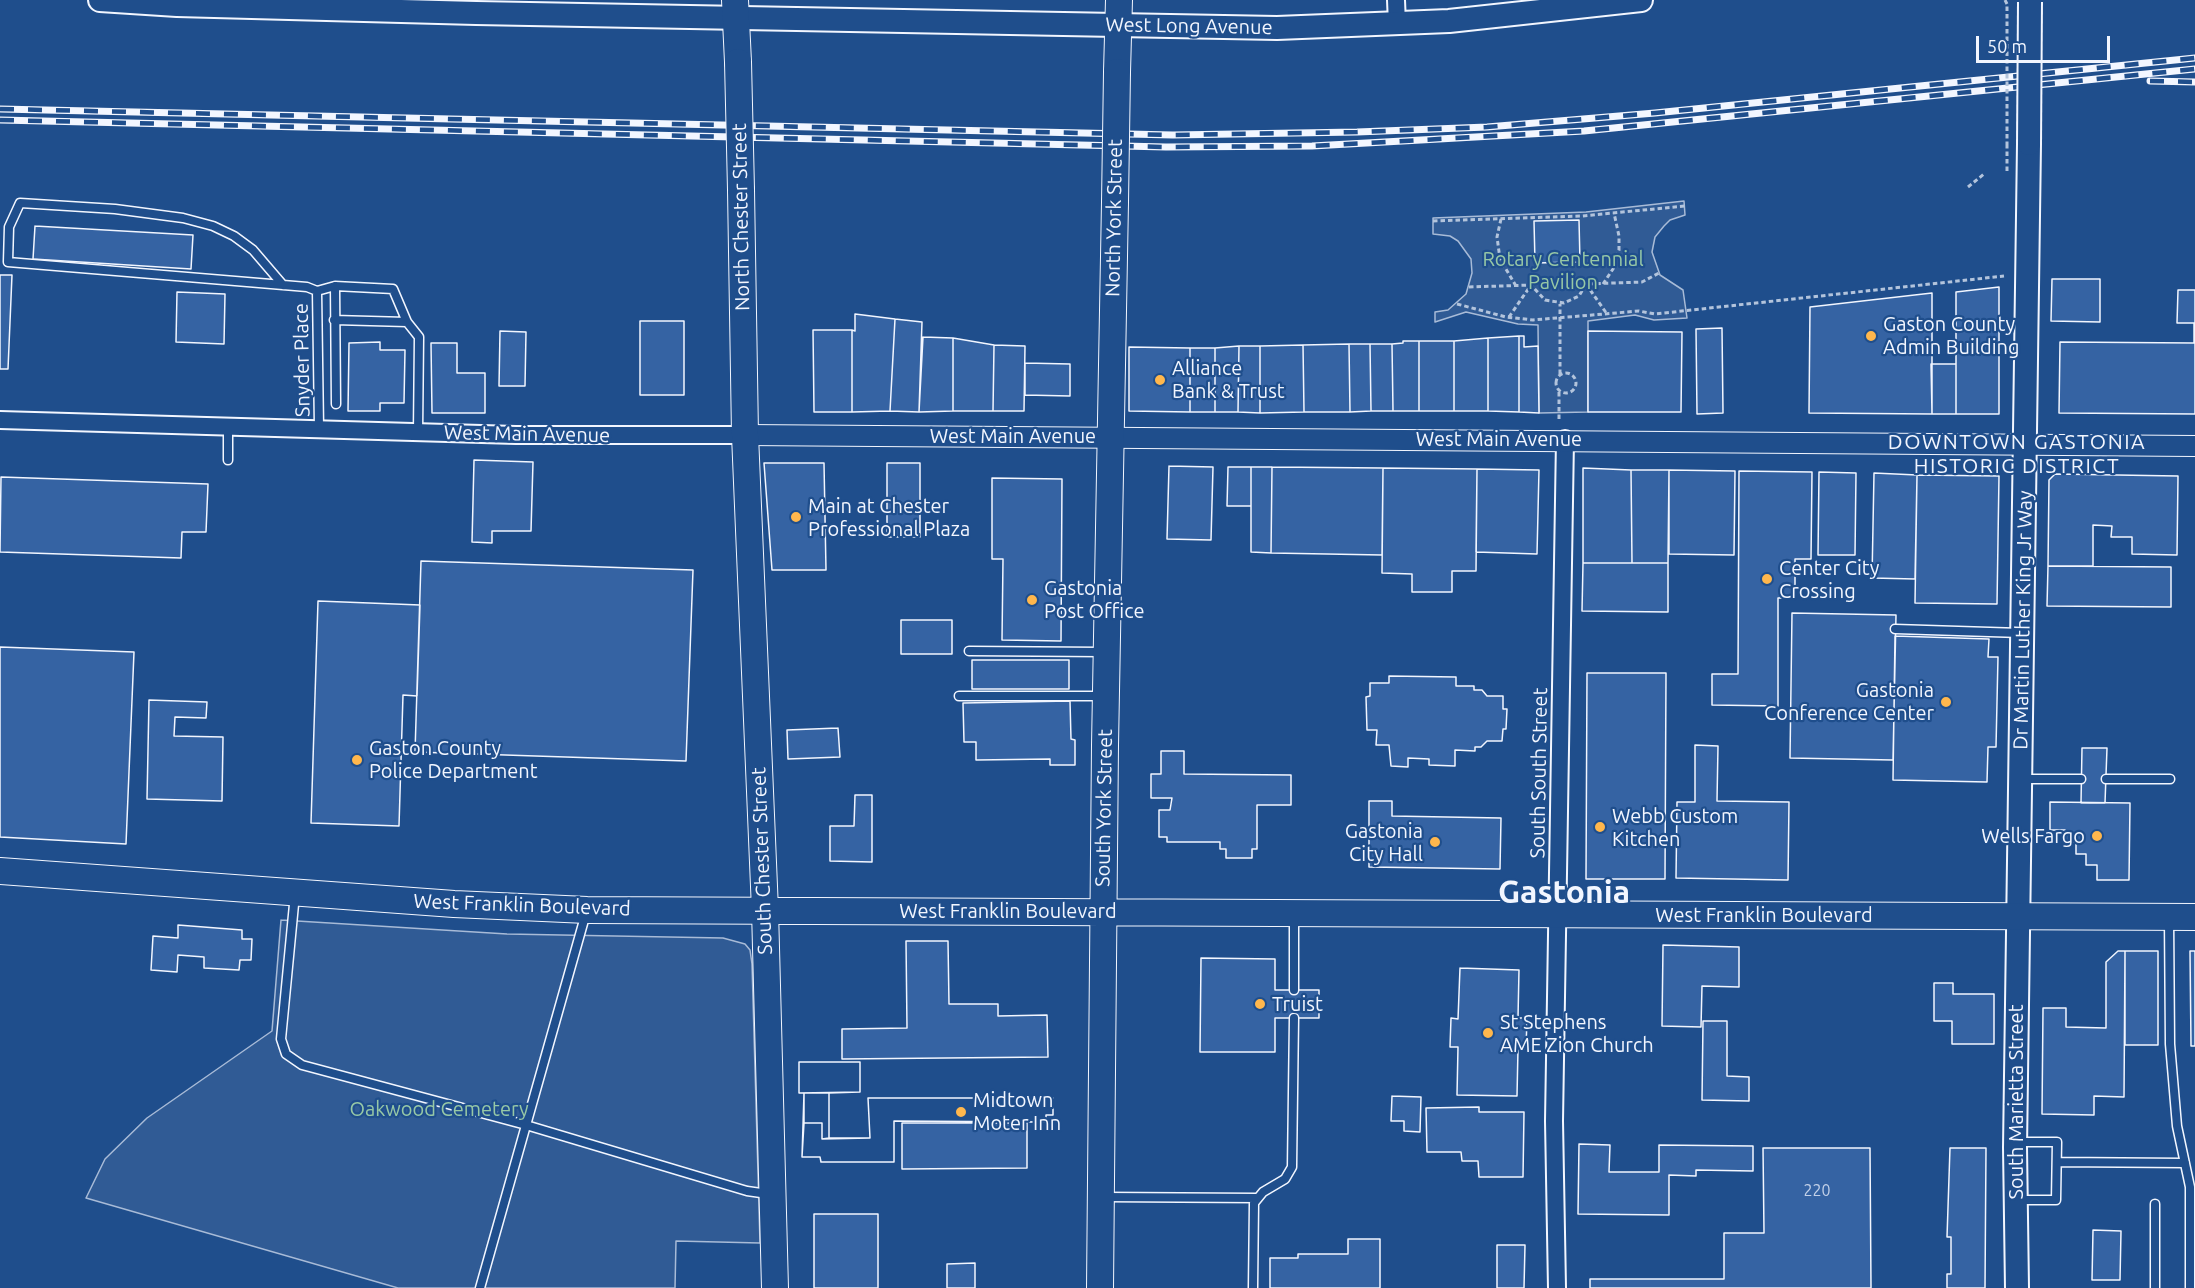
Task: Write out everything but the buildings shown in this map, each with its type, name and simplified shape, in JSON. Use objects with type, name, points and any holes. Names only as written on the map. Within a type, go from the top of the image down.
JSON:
[{"type":"main road","name":"West Long Avenue","points":[[100,0],[476,6],[522,10],[735,8],[1118,12],[1277,28],[1487,18],[1641,0]]},
{"type":"main road","name":"Dr Martin Luther King Jr Way","points":[[2018,916],[2026,444],[2026,224],[2030,1]]},
{"type":"main road","name":"North Chester Street","points":[[735,8],[745,435]]},
{"type":"main road","name":"North York Street","points":[[1110,437],[1118,12]]},
{"type":"main road","name":"South Chester Street","points":[[745,435],[765,910],[775,1288]]},
{"type":"main road","name":"South York Street","points":[[1100,1288],[1110,437]]},
{"type":"main road","name":"West Franklin Boulevard","points":[[0,872],[454,904],[587,910],[2195,916]]},
{"type":"main road","name":"South Marietta Street","points":[[2017,1288],[2015,1142],[2018,916]]},
{"type":"street","points":[[1396,0],[1397,24]]},
{"type":"street","name":"West Main Avenue","points":[[0,420],[418,432],[1565,439],[2195,446]]},
{"type":"street","name":"South South Street","points":[[1557,1288],[1554,1121],[1565,439]]},
{"type":"lane","points":[[283,285],[253,250],[234,236],[213,226],[183,218],[115,209],[20,203],[9,227],[8,262],[306,287],[317,291],[335,286],[393,289],[407,322],[418,337],[418,432]]},
{"type":"lane","points":[[335,286],[336,404]]},
{"type":"lane","name":"Snyder Place","points":[[317,291],[319,428]]},
{"type":"lane","points":[[334,320],[407,322]]},
{"type":"lane","points":[[228,426],[228,460]]},
{"type":"lane","points":[[1895,629],[2021,633]]},
{"type":"lane","points":[[969,651],[1107,652]]},
{"type":"lane","points":[[959,696],[1106,696]]},
{"type":"lane","points":[[2020,779],[2081,779]]},
{"type":"lane","points":[[2106,779],[2170,780]]},
{"type":"lane","points":[[296,893],[281,1039],[286,1054],[302,1065],[526,1125],[747,1191],[772,1194]]},
{"type":"lane","points":[[480,1288],[587,910]]},
{"type":"lane","points":[[1294,912],[1294,990]]},
{"type":"lane","points":[[2169,916],[2170,1044],[2177,1126],[2190,1187],[2190,1288]]},
{"type":"lane","points":[[1253,1288],[1253,1210],[1257,1198],[1290,1173],[1293,1148],[1294,1018]]},
{"type":"lane","points":[[2015,1142],[2057,1142],[2056,1200],[2016,1200]]},
{"type":"lane","points":[[2056,1162],[2185,1163]]},
{"type":"lane","points":[[1101,1197],[1257,1198]]},
{"type":"lane","points":[[2155,1204],[2155,1288]]},
{"type":"path","points":[[2006,2],[2007,146]]},
{"type":"path","points":[[1968,187],[1984,174]]},
{"type":"path","points":[[1433,221],[1614,213],[1684,207]]},
{"type":"path","points":[[1603,284],[1613,269],[1619,250],[1619,236],[1614,213]]},
{"type":"path","points":[[1500,219],[1497,237],[1500,259],[1516,286]]},
{"type":"path","points":[[1586,284],[1642,282],[1659,273]]},
{"type":"path","points":[[1457,304],[1509,317],[1533,320],[1643,311],[1655,314],[1737,307],[2004,276]]},
{"type":"path","points":[[1586,284],[1607,314]]},
{"type":"path","points":[[1531,285],[1545,300],[1560,304],[1579,296],[1586,284]]},
{"type":"path","points":[[1469,287],[1531,285]]},
{"type":"path","points":[[1509,317],[1531,285]]},
{"type":"path","points":[[1559,419],[1559,391],[1555,383],[1560,374],[1560,304]]},
{"type":"path","points":[[1559,391],[1570,392],[1576,384],[1570,373],[1560,374]]},
{"type":"green space","name":"Rotary Centennial Pavilion","points":[[1684,201],[1685,215],[1670,220],[1664,226],[1655,237],[1652,252],[1660,275],[1683,290],[1687,318],[1654,320],[1635,315],[1588,321],[1588,412],[1539,413],[1538,325],[1518,324],[1466,312],[1435,322],[1435,312],[1448,310],[1466,294],[1472,273],[1471,259],[1458,241],[1450,236],[1433,234],[1433,218],[1586,212]]},
{"type":"green space","name":"Oakwood Cemetery","points":[[281,920],[507,934],[723,938],[745,944],[750,950],[752,964],[760,1243],[676,1241],[675,1288],[398,1288],[86,1198],[105,1159],[147,1118],[272,1031]]},
{"type":"railway","points":[[0,109],[1173,135],[1357,132],[1487,127],[1655,113],[2195,58]]},
{"type":"railway","points":[[0,120],[1166,147],[1312,146],[1584,131],[2195,69]]},
{"type":"railway","points":[[2150,81],[2195,82]]},
{"type":"place","name":"Gaston County Admin Building","points":[[1871,336]]},
{"type":"place","name":"Alliance Bank & Trust","points":[[1160,380]]},
{"type":"place","name":"Main at Chester Professional Plaza","points":[[796,517]]},
{"type":"place","name":"Center City Crossing","points":[[1767,579]]},
{"type":"place","name":"Gastonia Post Office","points":[[1032,600]]},
{"type":"place","name":"Gastonia Conference Center","points":[[1946,702]]},
{"type":"place","name":"Gaston County Police Department","points":[[357,760]]},
{"type":"place","name":"Webb Custom Kitchen","points":[[1600,827]]},
{"type":"place","name":"Wells Fargo","points":[[2097,836]]},
{"type":"place","name":"Gastonia City Hall","points":[[1435,842]]},
{"type":"place","name":"Truist","points":[[1260,1004]]},
{"type":"place","name":"St Stephens AME Zion Church","points":[[1488,1033]]},
{"type":"place","name":"Midtown Moter Inn","points":[[961,1112]]},
{"type":"district","name":"DOWNTOWN GASTONIA HISTORIC DISTRICT","points":[[2017,454]]},
{"type":"district","name":"Gastonia","points":[[1564,892]]}]
